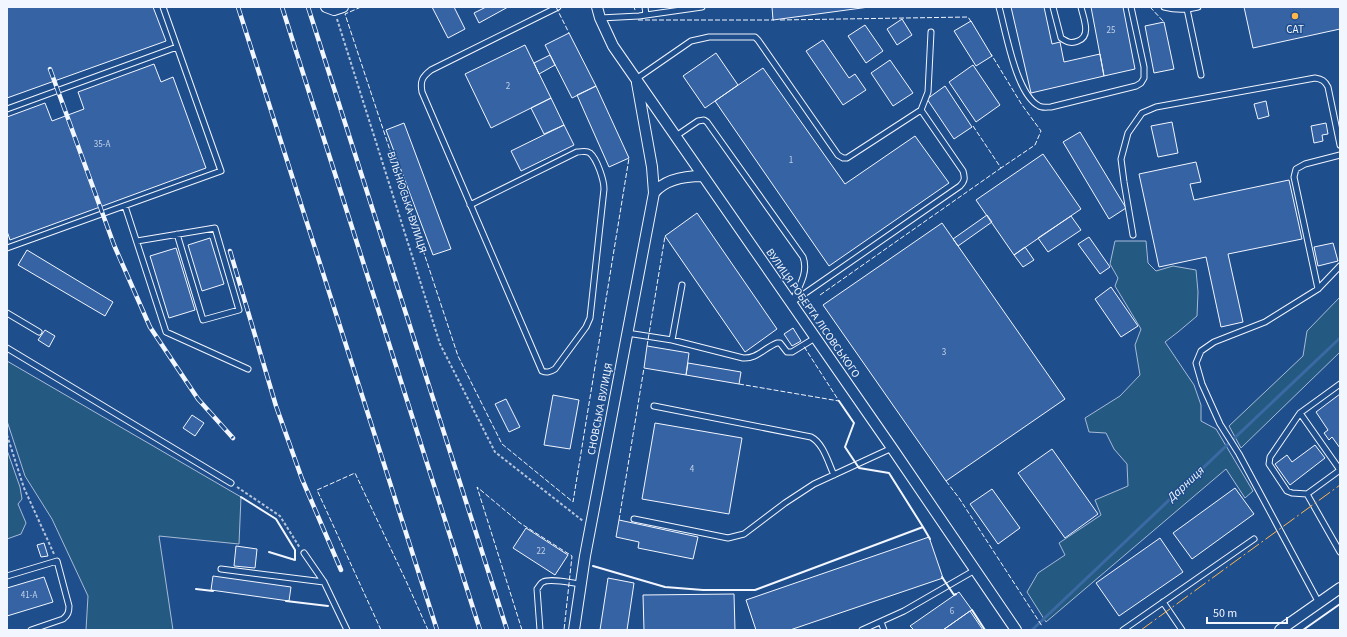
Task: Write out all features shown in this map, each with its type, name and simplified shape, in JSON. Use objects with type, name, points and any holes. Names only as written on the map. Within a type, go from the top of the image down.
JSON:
[{"type":"street","name":"ВУЛИЦЯ РОБЕРТА ЛІСОВСЬКОГО","points":[[597,7],[600,18],[613,46],[892,448],[1016,630]]},
{"type":"street","name":"СНОВСЬКА ВУЛИЦЯ","points":[[574,630],[590,527],[654,193],[652,167],[636,79]]},
{"type":"street","points":[[654,193],[659,187],[671,181],[687,177],[703,176]]},
{"type":"street","points":[[1280,630],[1340,588]]},
{"type":"lane","points":[[7,248],[221,171],[163,7]]},
{"type":"lane","points":[[470,205],[577,152],[589,152],[593,157],[602,176],[604,189],[590,318],[586,326],[555,369],[546,372],[542,371],[470,205],[422,92],[420,83],[424,75],[431,70],[558,7]]},
{"type":"lane","points":[[645,7],[646,15]]},
{"type":"lane","points":[[600,18],[646,15],[702,7]]},
{"type":"lane","points":[[999,7],[1017,76],[1026,94],[1033,102],[1041,107],[1051,107],[1136,86],[1141,83],[1144,78],[1144,67],[1131,7]]},
{"type":"lane","points":[[1053,7],[1061,38],[1066,42],[1072,43],[1085,36],[1086,29],[1081,7]]},
{"type":"lane","points":[[1164,7],[1172,9],[1188,9],[1198,7]]},
{"type":"lane","points":[[1188,9],[1201,75]]},
{"type":"lane","points":[[636,79],[691,40],[709,37],[755,37],[838,155],[843,158],[847,158],[920,110],[928,92],[931,32]]},
{"type":"lane","points":[[7,108],[177,47]]},
{"type":"lane","points":[[1133,235],[1124,182],[1122,159],[1128,133],[1142,113],[1156,107],[1315,78],[1321,79],[1328,87],[1340,145]]},
{"type":"lane","points":[[791,303],[964,182],[965,177],[963,172],[920,110]]},
{"type":"lane","points":[[676,136],[698,121],[704,120],[707,122],[803,257],[805,268],[804,273],[791,303]]},
{"type":"lane","points":[[1318,289],[1294,178],[1296,169],[1305,164],[1340,156]]},
{"type":"lane","points":[[125,206],[166,332],[248,369]]},
{"type":"lane","points":[[137,241],[177,234],[215,228],[239,310],[203,320],[177,234]]},
{"type":"lane","points":[[1319,603],[1239,454],[1220,424],[1202,384],[1196,363],[1202,351],[1214,342],[1265,322],[1318,289],[1340,266]]},
{"type":"lane","points":[[672,340],[682,285]]},
{"type":"lane","points":[[7,313],[39,332]]},
{"type":"lane","points":[[627,333],[672,340],[743,358],[758,355],[777,343],[780,343],[787,352],[792,352],[815,338]]},
{"type":"lane","points":[[7,348],[231,483]]},
{"type":"lane","points":[[1300,413],[1340,470],[1307,494],[1292,493],[1287,491],[1269,464],[1270,457],[1300,413],[1340,384]]},
{"type":"lane","points":[[654,406],[811,436],[820,445],[834,475]]},
{"type":"lane","points":[[634,519],[728,538],[744,534],[785,503],[814,484],[892,448]]},
{"type":"lane","points":[[1307,494],[1340,552]]},
{"type":"lane","points":[[1123,630],[1254,539]]},
{"type":"lane","points":[[304,553],[324,582],[347,630]]},
{"type":"lane","points":[[7,576],[57,561],[69,611],[63,619],[31,630]]},
{"type":"lane","points":[[221,569],[324,582]]},
{"type":"lane","points":[[862,630],[904,611],[974,570]]},
{"type":"lane","points":[[540,630],[537,590],[539,585],[543,581],[551,580],[581,584]]},
{"type":"lane","points":[[1163,602],[1182,630]]},
{"type":"lane","points":[[880,622],[884,630]]},
{"type":"path","name":"ВІЛЬНЮСЬКА ВУЛИЦЯ","points":[[335,8],[440,344],[495,452],[590,527]]},
{"type":"path","points":[[7,435],[24,488],[57,561]]},
{"type":"path","points":[[231,483],[280,516],[304,553]]},
{"type":"shaded area","points":[[1115,241],[1146,241],[1148,263],[1156,271],[1173,266],[1196,270],[1198,292],[1197,316],[1165,342],[1194,385],[1201,405],[1201,421],[1216,429],[1253,491],[1245,498],[1226,469],[1046,622],[1027,592],[1038,573],[1065,555],[1059,543],[1101,515],[1095,500],[1128,486],[1127,464],[1114,449],[1106,433],[1089,432],[1085,418],[1120,396],[1140,375],[1135,345],[1141,329],[1115,286],[1118,278],[1110,264]]},
{"type":"shaded area","points":[[1340,297],[1340,352],[1241,448],[1229,426],[1303,356],[1307,331]]},
{"type":"shaded area","points":[[7,361],[241,497],[239,544],[159,536],[173,630],[86,630],[88,596],[52,519],[25,476],[7,421]]},
{"type":"shaded area","points":[[7,450],[20,487],[22,499],[18,504],[26,523],[21,534],[7,539]]},
{"type":"building","points":[[7,7],[153,7],[166,41],[7,98]]},
{"type":"building","points":[[432,7],[454,7],[465,29],[448,38]]},
{"type":"building","points":[[486,7],[508,7],[479,23],[474,13]]},
{"type":"building","points":[[772,7],[869,7],[773,20]]},
{"type":"building","points":[[1011,7],[1044,7],[1052,44],[1060,42],[1064,62],[1100,54],[1104,76],[1031,93]]},
{"type":"building","points":[[1091,7],[1123,7],[1135,69],[1104,76]]},
{"type":"building","points":[[1244,7],[1340,7],[1340,29],[1253,48]]},
{"type":"building","points":[[902,19],[912,35],[897,45],[887,29]]},
{"type":"building","points":[[971,21],[992,56],[976,66],[954,31]]},
{"type":"building","points":[[1164,22],[1174,69],[1154,73],[1145,26]]},
{"type":"building","points":[[865,25],[883,51],[866,63],[848,36]]},
{"type":"building","points":[[569,33],[596,86],[572,98],[545,45]]},
{"type":"building","points":[[823,40],[849,78],[855,74],[866,90],[843,105],[806,51]]},
{"type":"building","points":[[525,45],[551,98],[491,128],[465,74]]},
{"type":"building","points":[[716,53],[738,85],[705,108],[683,76]]},
{"type":"building","points":[[550,55],[555,65],[539,74],[534,63]]},
{"type":"building","points":[[890,60],[913,93],[893,106],[871,73]]},
{"type":"building","points":[[154,64],[161,82],[173,77],[206,168],[10,240],[7,231],[7,117],[45,103],[52,121],[84,109],[78,92]]},
{"type":"building","points":[[973,65],[1000,105],[976,122],[949,82]]},
{"type":"building","points":[[763,68],[845,184],[915,136],[949,183],[829,266],[715,101]]},
{"type":"building","points":[[596,86],[629,158],[609,167],[577,95]]},
{"type":"building","points":[[945,86],[972,127],[954,139],[927,99]]},
{"type":"building","points":[[551,98],[564,125],[544,134],[531,108]]},
{"type":"building","points":[[1266,101],[1269,116],[1258,119],[1254,104]]},
{"type":"building","points":[[1172,122],[1178,153],[1158,157],[1151,126]]},
{"type":"building","points":[[404,123],[451,249],[433,255],[386,130]]},
{"type":"building","points":[[1326,123],[1328,134],[1322,135],[1323,141],[1314,143],[1311,126]]},
{"type":"building","points":[[564,125],[574,145],[521,171],[511,151]]},
{"type":"building","points":[[1080,132],[1126,208],[1109,219],[1063,142]]},
{"type":"building","points":[[1043,154],[1081,209],[1014,255],[976,200]]},
{"type":"building","points":[[1196,162],[1201,182],[1190,184],[1194,200],[1289,180],[1302,239],[1228,254],[1243,322],[1221,327],[1206,257],[1159,267],[1139,174]]},
{"type":"building","points":[[697,213],[777,329],[745,352],[665,236]]},
{"type":"building","points":[[987,215],[992,222],[958,246],[953,239]]},
{"type":"building","points":[[1071,216],[1081,230],[1048,252],[1038,238]]},
{"type":"building","points":[[942,223],[1065,399],[946,481],[823,305]]},
{"type":"building","points":[[1089,237],[1110,267],[1100,274],[1078,244]]},
{"type":"building","points":[[210,238],[224,284],[202,291],[188,245]]},
{"type":"building","points":[[1333,243],[1338,261],[1318,266],[1314,247]]},
{"type":"building","points":[[1025,247],[1034,260],[1023,267],[1014,255]]},
{"type":"building","points":[[176,248],[195,310],[169,318],[150,256]]},
{"type":"building","points":[[27,250],[113,302],[105,316],[18,265]]},
{"type":"building","points":[[1111,287],[1138,326],[1121,337],[1095,299]]},
{"type":"building","points":[[793,328],[801,341],[792,346],[784,334]]},
{"type":"building","points":[[45,330],[55,336],[49,347],[38,340]]},
{"type":"building","points":[[647,346],[689,353],[686,375],[644,368]]},
{"type":"building","points":[[688,363],[741,372],[739,384],[686,375]]},
{"type":"building","points":[[1340,394],[1340,448],[1332,437],[1329,440],[1324,433],[1328,430],[1316,412]]},
{"type":"building","points":[[553,395],[579,400],[570,449],[544,445]]},
{"type":"building","points":[[506,399],[520,427],[509,432],[495,404]]},
{"type":"building","points":[[192,415],[204,423],[195,436],[183,428]]},
{"type":"building","points":[[655,423],[742,438],[729,514],[642,499]]},
{"type":"building","points":[[1315,445],[1325,458],[1290,485],[1275,464],[1287,455],[1292,462]]},
{"type":"building","points":[[1052,449],[1098,514],[1065,538],[1018,473]]},
{"type":"building","points":[[1235,488],[1254,514],[1192,559],[1173,533]]},
{"type":"building","points":[[992,489],[1020,528],[998,544],[970,504]]},
{"type":"building","points":[[619,520],[698,537],[693,559],[638,548],[639,542],[616,537]]},
{"type":"building","points":[[526,528],[568,555],[555,575],[513,548]]},
{"type":"building","points":[[929,537],[943,578],[790,630],[756,630],[746,600]]},
{"type":"building","points":[[1160,538],[1183,572],[1119,616],[1096,583]]},
{"type":"building","points":[[44,543],[48,556],[41,557],[37,545]]},
{"type":"building","points":[[236,546],[257,549],[255,568],[234,566]]},
{"type":"building","points":[[213,576],[291,587],[289,601],[211,590]]},
{"type":"building","points":[[44,577],[53,602],[7,616],[7,588]]},
{"type":"building","points":[[608,578],[634,583],[627,630],[600,630]]},
{"type":"building","points":[[959,592],[972,610],[943,630],[914,630],[910,626]]},
{"type":"building","points":[[734,594],[735,630],[644,630],[643,595]]},
{"type":"building","points":[[970,611],[983,630],[943,630]]},
{"type":"waterway","name":"Дарниця","points":[[1032,630],[1340,338]]},
{"type":"railway","points":[[238,7],[437,630]]},
{"type":"railway","points":[[282,7],[480,630]]},
{"type":"railway","points":[[308,7],[507,630]]},
{"type":"railway","points":[[50,69],[114,245],[150,327],[198,399],[233,438]]},
{"type":"railway","points":[[230,251],[276,406],[302,479],[341,570]]},
{"type":"fence","points":[[361,7],[345,14],[458,356],[502,444],[573,502],[629,158]]},
{"type":"fence","points":[[556,7],[569,33]]},
{"type":"fence","points":[[1150,7],[1164,22]]},
{"type":"fence","points":[[780,20],[968,17],[972,23]]},
{"type":"fence","points":[[638,20],[774,20]]},
{"type":"fence","points":[[973,126],[1001,168],[1035,145],[1041,131],[1022,105],[991,54]]},
{"type":"fence","points":[[820,295],[1001,168]]},
{"type":"fence","points":[[647,346],[665,236]]},
{"type":"fence","points":[[739,384],[839,401],[803,345]]},
{"type":"fence","points":[[619,520],[644,368]]},
{"type":"fence","points":[[381,630],[317,490],[355,473],[428,630]]},
{"type":"fence","points":[[946,481],[959,498],[1042,626]]},
{"type":"fence","points":[[522,630],[477,487],[520,523],[572,556],[564,630]]},
{"type":"wall","points":[[839,401],[854,423],[845,447],[859,468],[889,473],[923,527]]},
{"type":"wall","points":[[241,497],[276,519],[295,550],[295,560],[269,552]]},
{"type":"wall","points":[[593,566],[665,587],[703,590],[755,590],[923,527],[930,539]]},
{"type":"wall","points":[[942,577],[954,595],[956,594]]},
{"type":"wall","points":[[196,589],[213,591]]},
{"type":"wall","points":[[286,601],[328,606]]},
{"type":"wall","points":[[1303,630],[1340,604]]},
{"type":"wall","points":[[972,610],[985,630]]},
{"type":"power","points":[[1141,630],[1340,485]]},
{"type":"place","name":"САТ","points":[[1295,16]]}]
